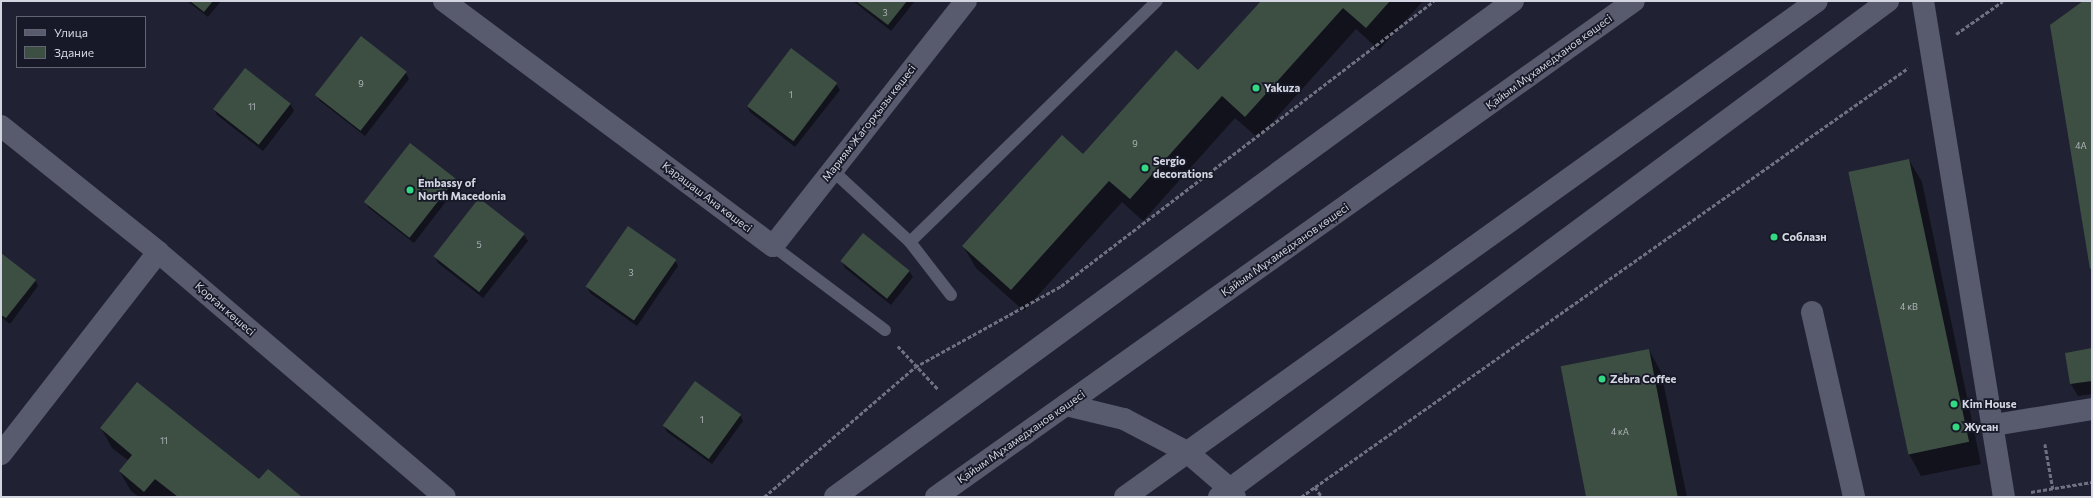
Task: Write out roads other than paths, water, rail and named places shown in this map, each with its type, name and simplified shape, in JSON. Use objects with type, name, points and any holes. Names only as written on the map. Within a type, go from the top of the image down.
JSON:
[{"type":"street","name":"Қарашаш Ана көшесі","points":[[444,1],[773,246]]},
{"type":"street","name":"Мариям Жагорқызы көшесі","points":[[773,246],[966,1]]},
{"type":"street","points":[[835,497],[1513,1]]},
{"type":"street","name":"Қайым Мұхамедханов көшесі","points":[[936,497],[1634,1]]},
{"type":"street","points":[[1125,497],[1817,1]]},
{"type":"street","points":[[1066,405],[1124,419],[1187,452],[1228,494],[1888,1]]},
{"type":"street","points":[[1923,1],[1994,425],[2004,497]]},
{"type":"street","name":"Қорған көшесі","points":[[1,126],[158,252],[445,497]]},
{"type":"street","points":[[1,454],[158,252]]},
{"type":"street","points":[[1812,312],[1854,497]]},
{"type":"street","points":[[1994,425],[2092,408]]},
{"type":"lane","points":[[910,242],[1157,1]]},
{"type":"lane","points":[[832,170],[910,242],[951,296]]},
{"type":"lane","name":"Қарашаш Ана көшесі","points":[[773,246],[886,330]]},
{"type":"place","name":"Yakuza","points":[[1256,88]]},
{"type":"place","name":"Sergio decorations","points":[[1145,168]]},
{"type":"place","name":"Embassy of North Macedonia","points":[[410,190]]},
{"type":"place","name":"Соблазн","points":[[1774,237]]},
{"type":"place","name":"Zebra Coffee","points":[[1602,379]]},
{"type":"place","name":"Kim House","points":[[1954,404]]},
{"type":"place","name":"Жусан","points":[[1956,427]]}]
